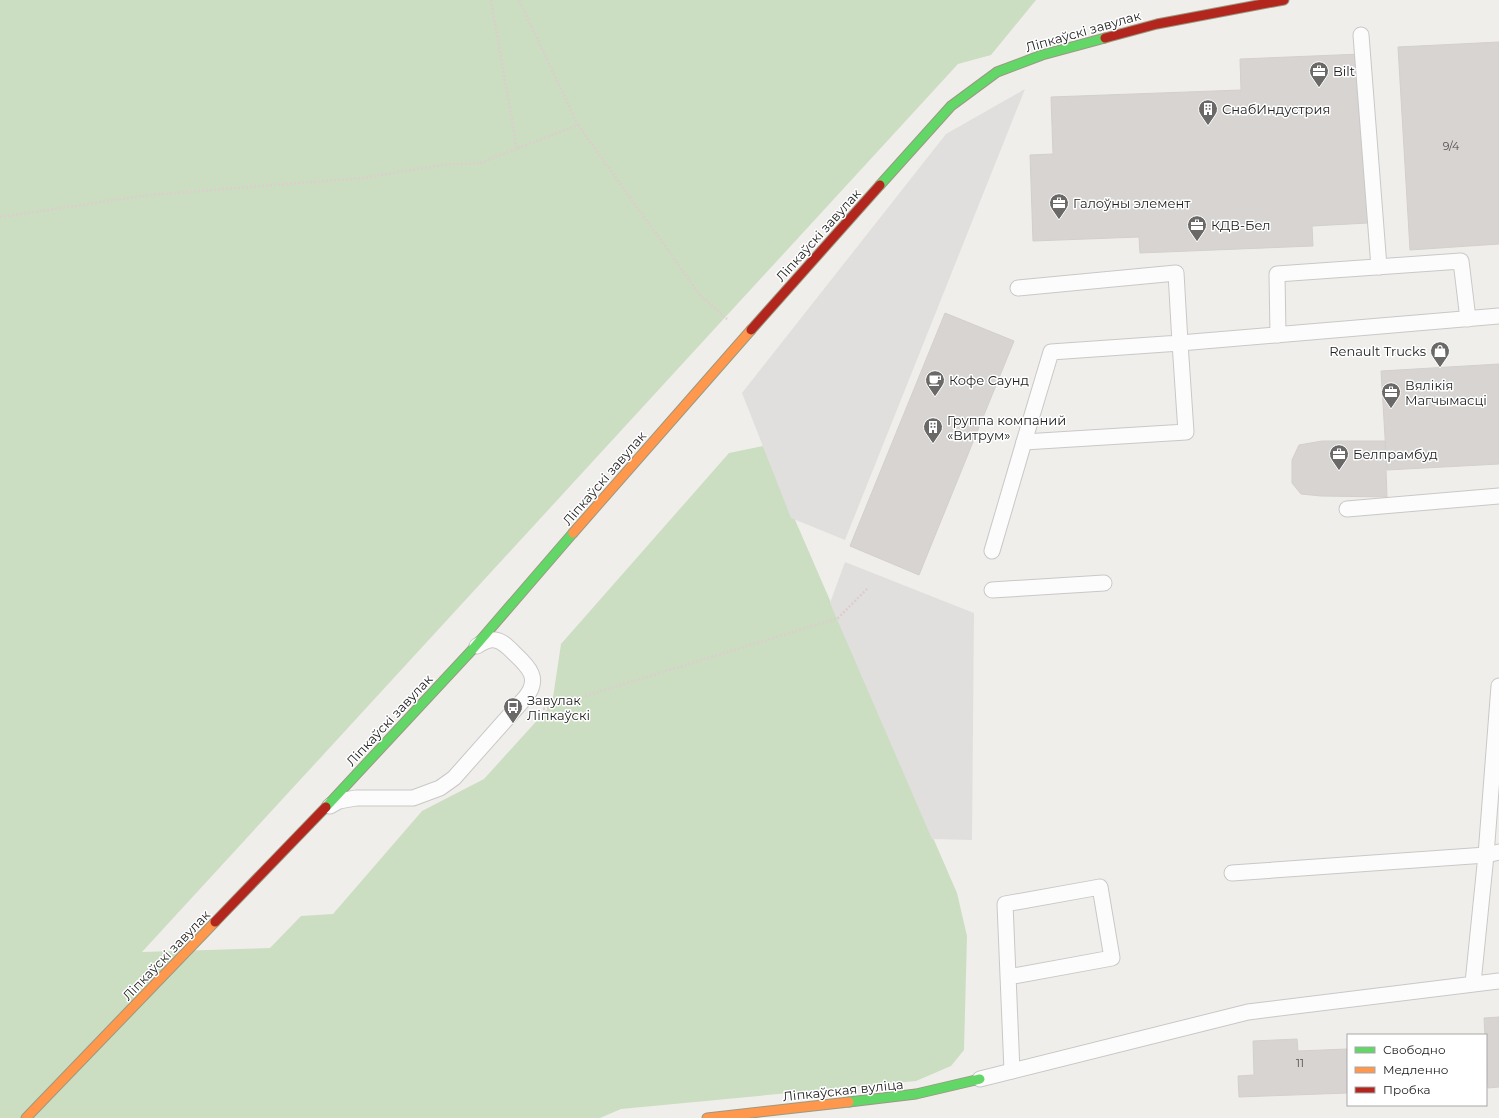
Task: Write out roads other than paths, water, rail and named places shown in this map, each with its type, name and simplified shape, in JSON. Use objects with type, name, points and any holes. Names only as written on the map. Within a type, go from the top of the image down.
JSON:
[{"type":"street","name":"Ліпкаўскі завулак","points":[[26,1118],[322,811],[472,650],[746,335],[951,106],[997,72],[1042,55],[1157,24],[1284,0]]},
{"type":"street","name":"Ліпкаўская вуліца","points":[[706,1118],[916,1094],[980,1079]]},
{"type":"lane","points":[[1361,35],[1379,267]]},
{"type":"lane","points":[[1278,334],[1277,274],[1461,261],[1468,319]]},
{"type":"lane","points":[[1018,288],[1176,273],[1186,432],[1024,442]]},
{"type":"lane","points":[[992,551],[1051,352],[1180,343],[1499,316]]},
{"type":"lane","points":[[1348,509],[1499,496]]},
{"type":"lane","points":[[992,590],[1104,583]]},
{"type":"lane","points":[[322,811],[339,801],[356,798],[406,798],[423,795],[440,788],[454,778],[530,690],[531,671],[505,644],[496,640],[483,642],[472,650]]},
{"type":"lane","points":[[1473,983],[1492,854],[1499,686]]},
{"type":"lane","points":[[1232,873],[1492,854]]},
{"type":"lane","points":[[1008,977],[1112,958],[1100,887],[1005,904],[1008,977],[1012,1071]]},
{"type":"lane","points":[[980,1079],[1248,1012],[1473,983],[1499,981]]},
{"type":"place","name":"Bilt","points":[[1319,88]]},
{"type":"place","name":"СнабИндустрия","points":[[1208,126]]},
{"type":"place","name":"Галоўны элемент","points":[[1059,220]]},
{"type":"place","name":"КДВ-Бел","points":[[1197,242]]},
{"type":"place","name":"Renault Trucks","points":[[1440,368]]},
{"type":"place","name":"Кофе Саунд","points":[[935,397]]},
{"type":"place","name":"Вялікія Магчымасці","points":[[1391,409]]},
{"type":"place","name":"Группа компаний «Витрум»","points":[[933,444]]},
{"type":"place","name":"Белпрамбуд","points":[[1339,471]]},
{"type":"place","name":"Завулак Ліпкаўскі","points":[[513,724]]}]
